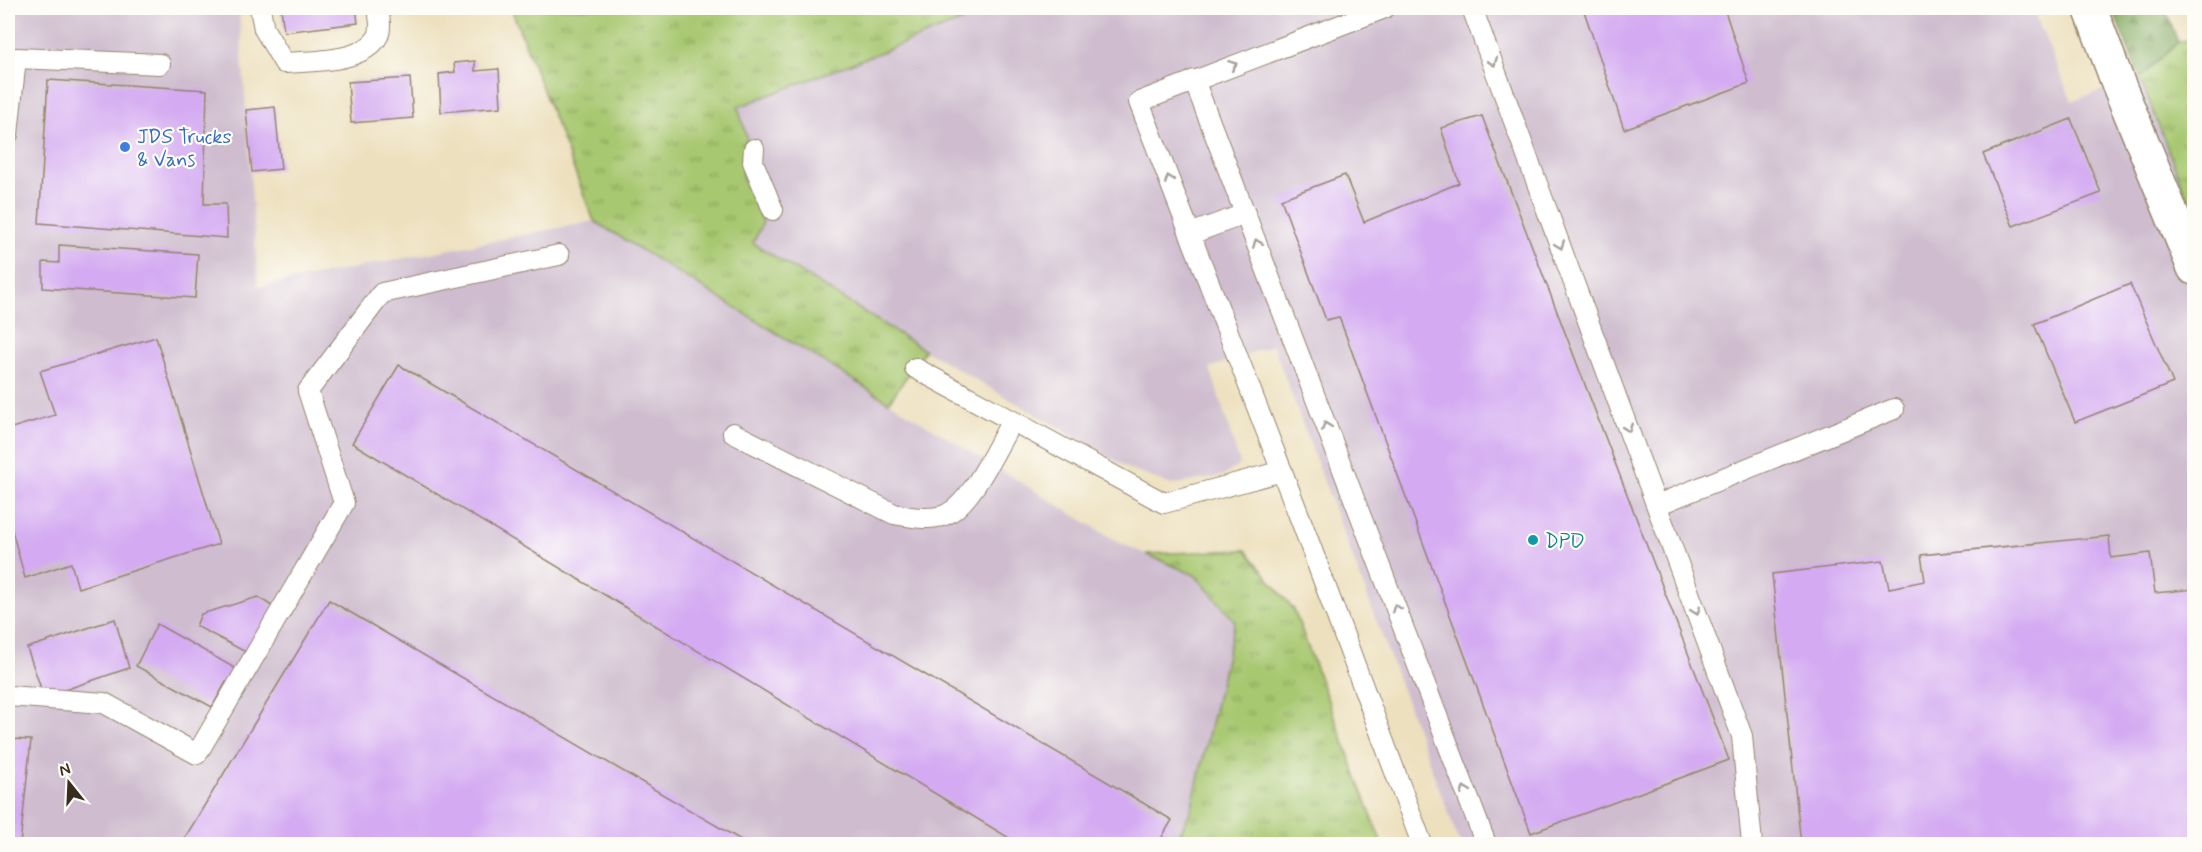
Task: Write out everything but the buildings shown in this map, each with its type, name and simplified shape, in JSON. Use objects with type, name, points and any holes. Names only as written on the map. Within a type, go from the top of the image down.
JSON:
[{"type":"street","points":[[2090,8],[2118,83],[2194,268]]},
{"type":"lane","points":[[260,8],[264,29],[284,63],[352,56],[366,48],[377,37],[380,24],[378,8]]},
{"type":"lane","points":[[1385,8],[1139,102],[1282,471],[1422,844]]},
{"type":"lane","points":[[1472,8],[1742,736],[1752,844]]},
{"type":"lane","points":[[8,145],[16,58],[160,64]]},
{"type":"lane","points":[[1194,80],[1486,844]]},
{"type":"lane","points":[[754,148],[753,162],[773,210]]},
{"type":"lane","points":[[1190,234],[1245,214]]},
{"type":"lane","points":[[8,696],[104,703],[197,754],[344,503],[308,391],[382,293],[559,255]]},
{"type":"lane","points":[[915,368],[1164,503],[1282,471]]},
{"type":"lane","points":[[1657,505],[1894,409]]},
{"type":"lane","points":[[733,433],[894,514],[921,519],[945,515],[967,499],[1012,421]]},
{"type":"shaded area","points":[[8,8],[239,8],[258,287],[594,221],[1118,542],[1195,575],[1235,621],[1191,810],[1175,844],[8,844]]},
{"type":"shaded area","points":[[996,8],[2032,8],[2072,101],[2140,78],[2194,216],[2194,844],[1460,844],[1273,345],[1210,368],[1240,464],[1225,475],[1172,485],[1131,470],[925,350],[752,243],[763,222],[742,177],[747,138],[738,106]]},
{"type":"green space","points":[[511,8],[996,8],[738,107],[747,138],[742,177],[763,222],[753,243],[925,350],[889,402],[594,221]]},
{"type":"green space","points":[[2112,8],[2165,8],[2178,42],[2140,78]]},
{"type":"green space","points":[[2194,38],[2194,216],[2140,78],[2178,42]]},
{"type":"green space","points":[[1246,550],[1294,610],[1382,844],[1175,844],[1191,810],[1235,621],[1195,575],[1146,554]]},
{"type":"place","name":"JDS Trucks & Vans","points":[[125,147]]},
{"type":"place","name":"DPD","points":[[1533,540]]}]
